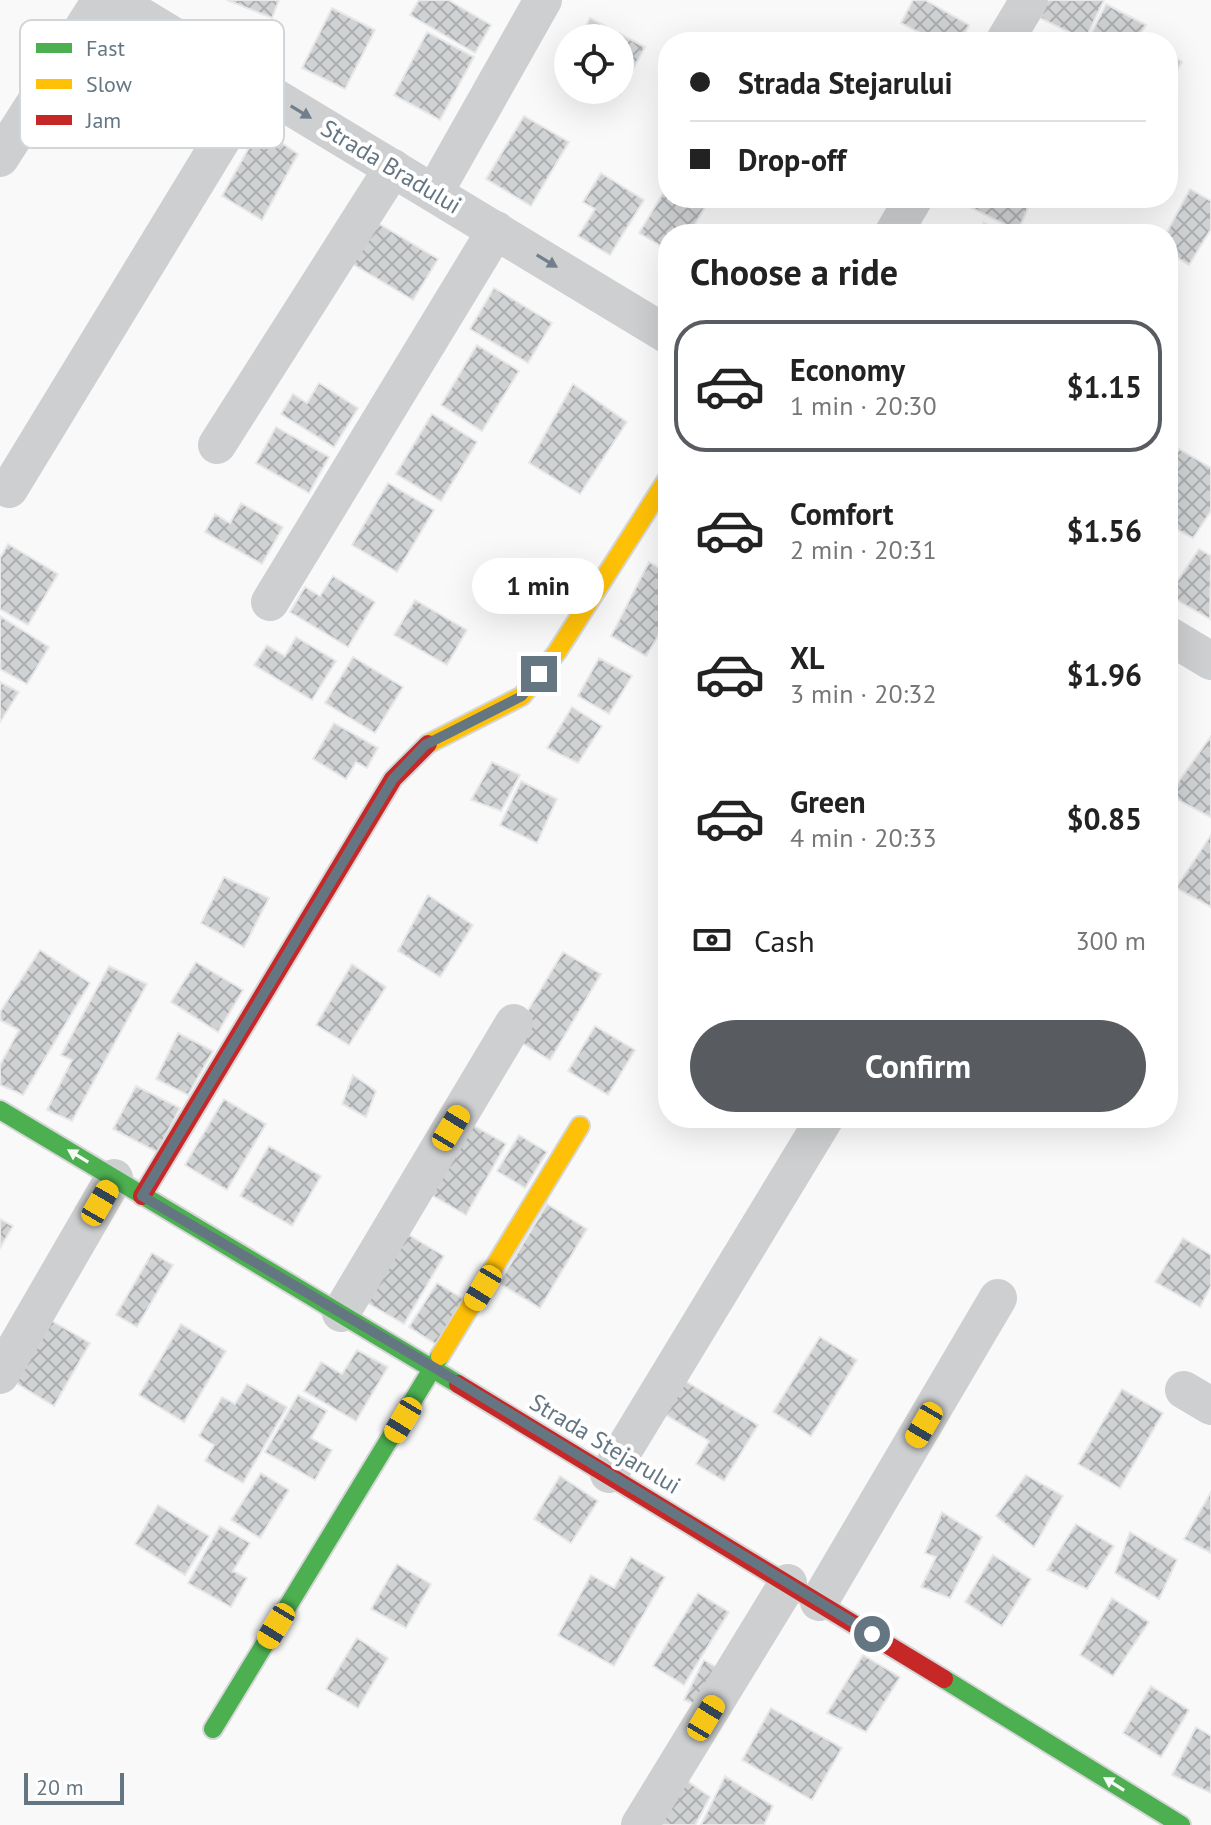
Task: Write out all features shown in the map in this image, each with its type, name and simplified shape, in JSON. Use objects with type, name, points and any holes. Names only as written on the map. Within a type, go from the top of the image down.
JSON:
[{"type":"street","points":[[88,20],[101,0]]},
{"type":"street","name":"Strada Bradului","points":[[114,0],[147,20]]},
{"type":"street","points":[[434,193],[543,0]]},
{"type":"street","points":[[1010,32],[1029,0]]},
{"type":"street","name":"Strada Bradului","points":[[284,102],[658,329]]},
{"type":"street","points":[[0,158],[20,127]]},
{"type":"street","points":[[9,489],[217,148]]},
{"type":"street","points":[[217,445],[393,168]]},
{"type":"street","points":[[270,602],[496,230]]},
{"type":"street","points":[[0,1375],[128,1187],[393,779],[425,745],[522,696],[557,652],[658,494]]},
{"type":"street","points":[[1178,641],[1211,661]]},
{"type":"street","points":[[341,1313],[514,1023]]},
{"type":"street","name":"Strada Stejarului","points":[[0,1110],[435,1368],[1181,1825]]},
{"type":"street","points":[[213,1729],[580,1126]]},
{"type":"street","points":[[609,1474],[819,1128]]},
{"type":"street","points":[[640,1825],[804,1593],[998,1298]]},
{"type":"building","points":[[227,0],[279,0],[272,18]]},
{"type":"building","points":[[419,0],[448,0],[491,25],[475,53],[410,15]]},
{"type":"building","points":[[913,0],[925,0],[969,25],[966,32],[918,32],[901,23]]},
{"type":"building","points":[[1048,0],[1104,0],[1089,32],[1069,32],[1040,18]]},
{"type":"building","points":[[1106,4],[1146,25],[1141,32],[1092,32]]},
{"type":"building","points":[[332,8],[375,30],[345,89],[302,68]]},
{"type":"building","points":[[590,18],[601,24],[587,24]]},
{"type":"building","points":[[427,32],[474,57],[440,120],[394,95]]},
{"type":"building","points":[[634,41],[645,47],[634,68]]},
{"type":"building","points":[[524,116],[569,142],[531,206],[486,179]]},
{"type":"building","points":[[284,144],[298,154],[262,220],[222,196],[249,148],[284,148]]},
{"type":"building","points":[[601,173],[644,200],[610,255],[578,236],[595,209],[583,202]]},
{"type":"building","points":[[1190,189],[1211,201],[1211,229],[1189,265],[1178,258],[1178,224],[1171,224]]},
{"type":"building","points":[[658,202],[658,208],[704,208],[695,224],[658,224],[658,244],[639,233]]},
{"type":"building","points":[[972,208],[1028,208],[1021,224],[1004,224]]},
{"type":"building","points":[[376,222],[438,259],[413,300],[351,263]]},
{"type":"building","points":[[494,288],[552,323],[528,363],[470,329]]},
{"type":"building","points":[[477,345],[519,371],[482,431],[441,405]]},
{"type":"building","points":[[319,383],[358,408],[334,447],[281,414],[293,394],[307,403]]},
{"type":"building","points":[[573,384],[627,422],[580,494],[529,463]]},
{"type":"building","points":[[432,414],[477,442],[441,501],[396,474]]},
{"type":"building","points":[[276,427],[329,457],[309,493],[256,463]]},
{"type":"building","points":[[1178,451],[1211,468],[1211,511],[1193,538],[1178,530]]},
{"type":"building","points":[[388,483],[434,510],[397,572],[352,545]]},
{"type":"building","points":[[241,503],[283,527],[262,564],[205,532],[215,514],[230,523]]},
{"type":"building","points":[[8,544],[58,574],[28,625],[0,609],[0,558]]},
{"type":"building","points":[[1199,549],[1211,556],[1210,619],[1178,601],[1178,580]]},
{"type":"building","points":[[649,562],[658,567],[658,636],[646,656],[611,636]]},
{"type":"building","points":[[333,576],[375,602],[348,647],[290,612],[305,587],[320,596]]},
{"type":"building","points":[[415,600],[467,630],[447,665],[394,635]]},
{"type":"building","points":[[0,616],[49,647],[27,684],[0,669]]},
{"type":"building","points":[[296,637],[336,661],[312,700],[254,665],[267,645],[285,656]]},
{"type":"building","points":[[353,657],[403,687],[375,733],[325,703]]},
{"type":"building","points":[[599,658],[632,676],[609,714],[578,696]]},
{"type":"building","points":[[0,682],[19,692],[0,722]]},
{"type":"building","points":[[572,707],[602,726],[578,763],[547,748]]},
{"type":"building","points":[[334,723],[378,748],[367,768],[356,762],[346,779],[313,759]]},
{"type":"building","points":[[1211,736],[1210,817],[1178,800],[1178,782]]},
{"type":"building","points":[[492,762],[520,775],[501,811],[471,800]]},
{"type":"building","points":[[521,781],[557,799],[537,843],[500,825]]},
{"type":"building","points":[[1211,835],[1211,907],[1178,889]]},
{"type":"building","points":[[224,877],[269,898],[244,947],[201,923]]},
{"type":"building","points":[[428,895],[473,925],[440,977],[398,951]]},
{"type":"building","points":[[40,950],[90,983],[23,1095],[0,1085],[0,1065],[19,1030],[0,1020],[0,1012]]},
{"type":"building","points":[[563,952],[601,974],[550,1060],[512,1037]]},
{"type":"building","points":[[196,962],[243,990],[218,1032],[171,1002]]},
{"type":"building","points":[[352,964],[386,987],[349,1045],[316,1025]]},
{"type":"building","points":[[109,966],[147,984],[72,1121],[47,1110],[72,1060],[61,1055]]},
{"type":"building","points":[[595,1026],[635,1050],[608,1095],[568,1071]]},
{"type":"building","points":[[178,1033],[213,1051],[188,1095],[156,1079]]},
{"type":"building","points":[[353,1075],[376,1091],[366,1117],[342,1104]]},
{"type":"building","points":[[136,1086],[180,1108],[157,1152],[113,1129]]},
{"type":"building","points":[[224,1099],[266,1124],[227,1190],[185,1165]]},
{"type":"building","points":[[469,1123],[506,1144],[466,1215],[428,1193]]},
{"type":"building","points":[[519,1135],[547,1152],[525,1188],[497,1171]]},
{"type":"building","points":[[269,1146],[321,1176],[292,1226],[240,1196]]},
{"type":"building","points":[[547,1204],[587,1229],[540,1308],[499,1283]]},
{"type":"building","points":[[0,1219],[13,1226],[0,1248]]},
{"type":"building","points":[[404,1232],[444,1256],[404,1324],[364,1301]]},
{"type":"building","points":[[1183,1238],[1211,1255],[1211,1286],[1200,1307],[1155,1282]]},
{"type":"building","points":[[152,1253],[173,1265],[137,1327],[116,1315]]},
{"type":"building","points":[[437,1283],[470,1303],[442,1348],[409,1327]]},
{"type":"building","points":[[52,1321],[90,1343],[54,1406],[16,1383]]},
{"type":"building","points":[[181,1324],[226,1351],[184,1422],[139,1395]]},
{"type":"building","points":[[820,1337],[857,1360],[811,1436],[773,1412]]},
{"type":"building","points":[[357,1350],[388,1367],[356,1421],[304,1391],[321,1362],[342,1374]]},
{"type":"building","points":[[682,1379],[758,1425],[724,1481],[696,1464],[709,1441],[661,1412]]},
{"type":"building","points":[[247,1384],[287,1407],[243,1483],[205,1461],[214,1445],[199,1436],[222,1397],[235,1404]]},
{"type":"building","points":[[1122,1389],[1163,1413],[1120,1488],[1078,1464]]},
{"type":"building","points":[[298,1395],[327,1411],[311,1438],[332,1450],[315,1480],[265,1452]]},
{"type":"building","points":[[261,1473],[289,1490],[260,1538],[231,1520]]},
{"type":"building","points":[[1026,1475],[1063,1496],[1034,1547],[996,1516]]},
{"type":"building","points":[[560,1476],[598,1501],[571,1543],[534,1519]]},
{"type":"building","points":[[1211,1492],[1211,1553],[1184,1539]]},
{"type":"building","points":[[158,1505],[209,1536],[185,1575],[135,1544]]},
{"type":"building","points":[[942,1512],[982,1537],[950,1598],[921,1587],[936,1557],[925,1553]]},
{"type":"building","points":[[1076,1524],[1114,1546],[1087,1589],[1047,1570]]},
{"type":"building","points":[[220,1526],[250,1543],[233,1571],[247,1578],[231,1607],[188,1583]]},
{"type":"building","points":[[1130,1532],[1177,1560],[1159,1599],[1115,1573]]},
{"type":"building","points":[[993,1555],[1031,1579],[1002,1626],[965,1602]]},
{"type":"building","points":[[631,1557],[665,1577],[614,1666],[558,1635],[591,1575],[614,1588]]},
{"type":"building","points":[[397,1564],[431,1584],[406,1628],[371,1609]]},
{"type":"building","points":[[698,1593],[729,1612],[684,1685],[653,1666]]},
{"type":"building","points":[[1112,1598],[1149,1622],[1113,1676],[1080,1655]]},
{"type":"building","points":[[357,1638],[388,1658],[358,1708],[326,1689]]},
{"type":"building","points":[[863,1655],[900,1677],[866,1732],[827,1713]]},
{"type":"building","points":[[704,1660],[725,1672],[704,1708],[684,1700]]},
{"type":"building","points":[[1151,1686],[1189,1710],[1161,1757],[1123,1733]]},
{"type":"building","points":[[771,1708],[842,1748],[812,1800],[742,1760]]},
{"type":"building","points":[[1196,1727],[1211,1736],[1211,1793],[1172,1775]]},
{"type":"building","points":[[725,1776],[773,1806],[764,1825],[701,1825]]},
{"type":"building","points":[[682,1777],[710,1797],[695,1825],[659,1825]]},
{"type":"traffic: fast","points":[[0,1110],[458,1384]]},
{"type":"traffic: fast","points":[[213,1729],[440,1356]]},
{"type":"traffic: fast","points":[[944,1679],[1181,1825]]},
{"type":"traffic: slow","points":[[428,744],[522,696],[557,652],[658,494]]},
{"type":"traffic: slow","points":[[440,1356],[580,1126]]},
{"type":"traffic: jam","points":[[142,1196],[393,779],[428,744]]},
{"type":"traffic: jam","points":[[458,1384],[944,1679]]},
{"type":"route","points":[[539,674],[522,696],[425,745],[393,779],[142,1196],[435,1368],[872,1634]]}]
